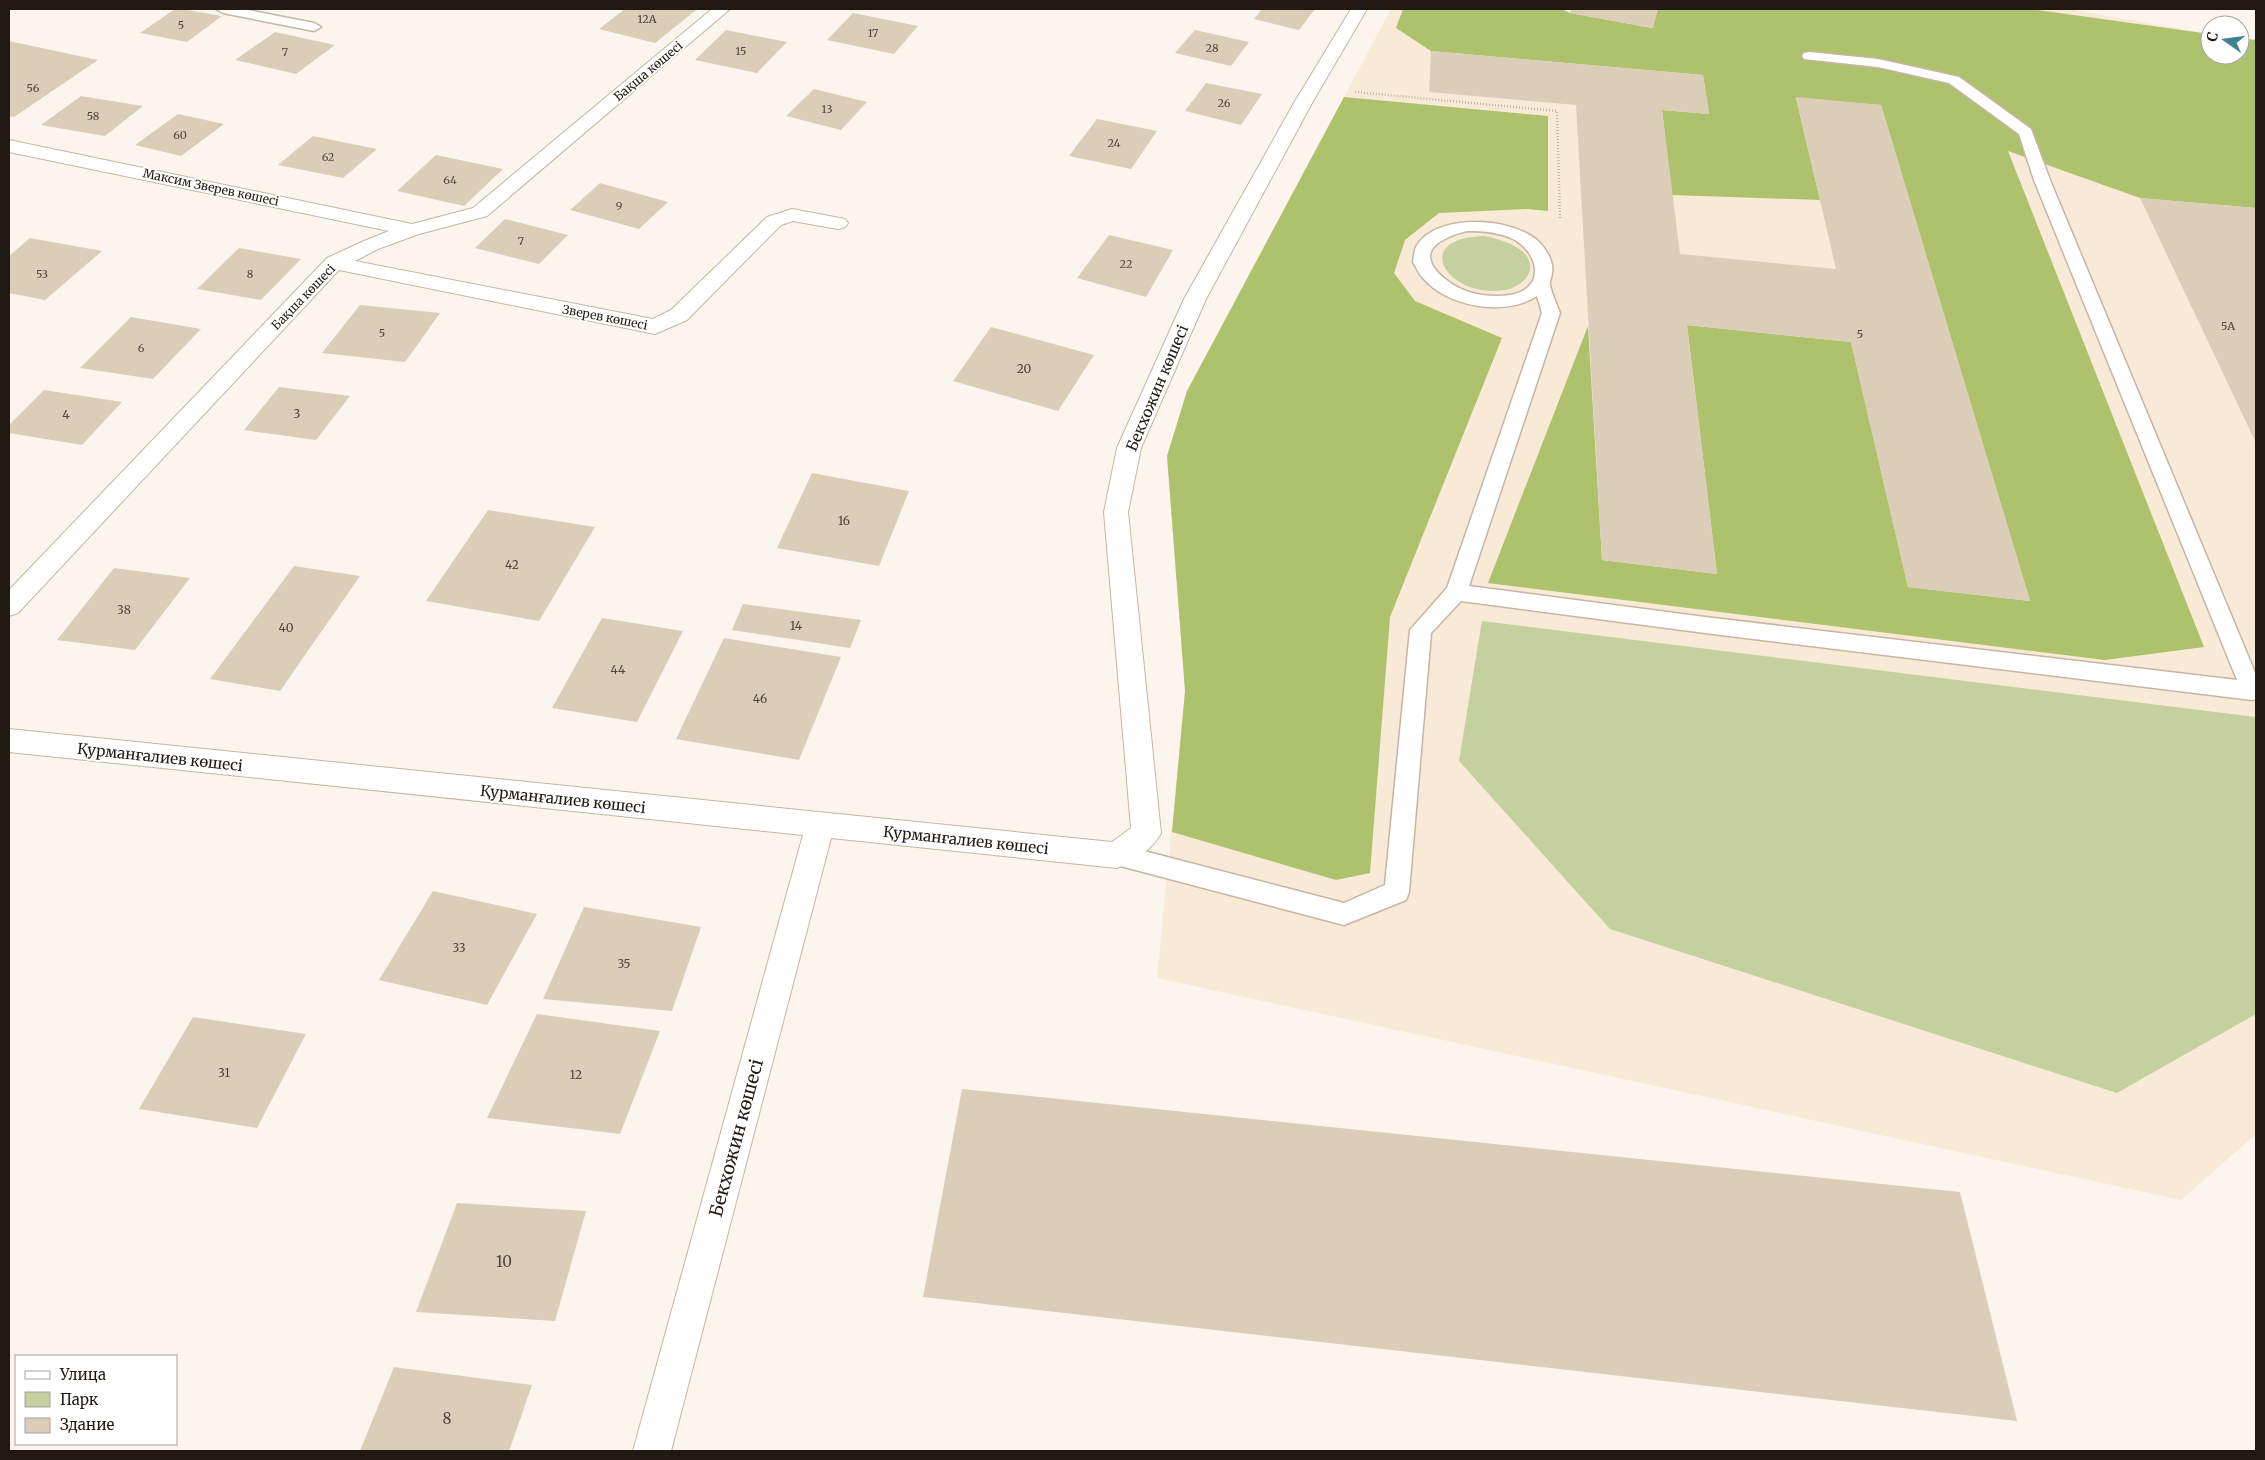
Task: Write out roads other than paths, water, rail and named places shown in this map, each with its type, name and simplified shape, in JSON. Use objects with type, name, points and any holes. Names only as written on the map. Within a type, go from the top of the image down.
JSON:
[{"type":"street","name":"Бақша көшесі","points":[[9,606],[334,263],[371,245],[412,230],[480,212],[721,9]]},
{"type":"street","name":"Бекхожин көшесі","points":[[1117,855],[1146,833],[1116,512],[1129,448],[1195,299],[1312,88],[1359,9]]},
{"type":"street","name":"Максим Зверев көшесі","points":[[9,146],[412,230]]},
{"type":"street","name":"Зверев көшесі","points":[[334,263],[655,327],[679,315],[774,221],[792,216],[838,223]]},
{"type":"street","name":"Қурманғалиев көшесі","points":[[9,740],[820,826],[1117,855]]},
{"type":"street","name":"Бекхожин көшесі","points":[[652,1451],[820,826]]},
{"type":"lane","points":[[223,9],[314,26]]},
{"type":"lane","points":[[1456,592],[2254,693],[2042,180],[2026,132],[1954,80],[1878,63],[1809,56]]},
{"type":"lane","points":[[1117,855],[1344,914],[1397,892],[1421,630],[1456,592],[1551,313],[1541,284],[1545,272],[1543,259],[1535,248],[1522,238],[1504,230],[1484,226],[1465,226],[1447,230],[1433,237],[1424,247],[1422,260],[1426,272],[1437,284],[1453,294],[1472,300],[1493,302],[1514,300],[1530,294],[1541,284]]}]
